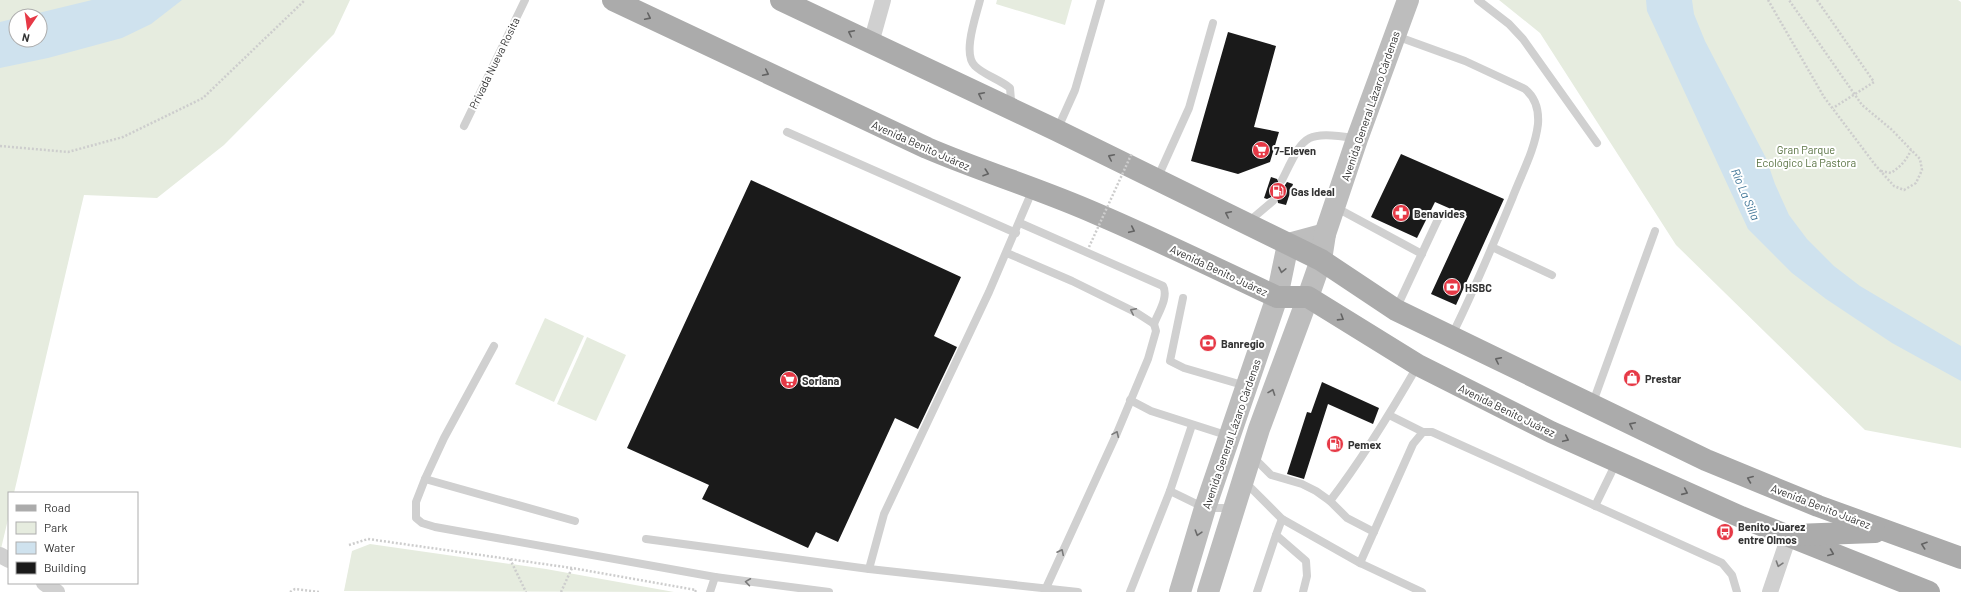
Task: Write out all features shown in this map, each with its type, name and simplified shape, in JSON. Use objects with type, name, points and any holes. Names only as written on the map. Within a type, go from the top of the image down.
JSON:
[{"type":"main road","name":"Avenida Benito Juárez","points":[[613,0],[927,148],[975,169],[1034,189],[1097,213],[1277,297],[1308,297],[1418,365],[1551,432],[1616,462],[1788,536],[1929,592]]},
{"type":"main road","name":"Avenida Benito Juárez","points":[[785,1],[1056,130],[1321,260],[1396,310],[1591,406],[1706,460],[1888,532],[1961,558]]},
{"type":"main road","points":[[1788,536],[1888,532]]},
{"type":"street","points":[[871,43],[883,0]]},
{"type":"street","name":"Avenida General Lázaro Cárdenas","points":[[1208,592],[1242,479],[1321,260],[1326,234],[1335,207],[1408,0]]},
{"type":"street","points":[[1288,244],[1326,234]]},
{"type":"street","name":"Avenida General Lázaro Cárdenas","points":[[1180,592],[1205,508],[1277,297],[1288,244]]},
{"type":"street","points":[[1770,592],[1788,536]]},
{"type":"street","points":[[45,584],[57,592]]},
{"type":"lane","name":"Privada Nueva Rosita","points":[[464,126],[525,0]]},
{"type":"lane","points":[[980,0],[969,47],[969,58],[975,66],[1010,88],[1010,100],[1001,104]]},
{"type":"lane","points":[[1056,130],[1076,90],[1101,0]]},
{"type":"lane","points":[[1478,0],[1509,24],[1523,39],[1597,143]]},
{"type":"lane","points":[[1157,179],[1189,108],[1213,23]]},
{"type":"lane","points":[[1395,35],[1491,72],[1526,89],[1533,96],[1538,111],[1536,134],[1527,161],[1492,246],[1451,337]]},
{"type":"lane","points":[[787,132],[1016,233]]},
{"type":"lane","points":[[1282,180],[1296,152],[1304,141],[1313,136],[1322,134],[1358,139]]},
{"type":"lane","points":[[869,569],[884,514],[1007,254],[1034,189]]},
{"type":"lane","points":[[1247,223],[1273,201]]},
{"type":"lane","points":[[1335,207],[1422,254]]},
{"type":"lane","points":[[1396,310],[1439,217]]},
{"type":"lane","points":[[1020,223],[1163,286],[1166,291],[1154,324],[1156,331],[1155,341],[1046,588]]},
{"type":"lane","points":[[1591,406],[1656,232]]},
{"type":"lane","points":[[1492,246],[1552,276]]},
{"type":"lane","points":[[1007,254],[1072,281],[1137,313],[1154,324]]},
{"type":"lane","points":[[1183,298],[1170,361],[1184,368],[1246,386]]},
{"type":"lane","points":[[494,346],[444,438],[425,479],[416,502],[415,511],[416,518],[422,523],[448,530],[714,577],[770,589],[829,592]]},
{"type":"lane","points":[[1330,501],[1354,469],[1389,415],[1418,365]]},
{"type":"lane","points":[[1130,400],[1151,411],[1229,436]]},
{"type":"lane","points":[[1389,415],[1423,432],[1432,432],[1722,563],[1732,575],[1737,592]]},
{"type":"lane","points":[[1130,592],[1170,491],[1192,425]]},
{"type":"lane","points":[[1360,563],[1413,444],[1423,432]]},
{"type":"lane","points":[[1251,455],[1271,475],[1302,484],[1316,491],[1330,501],[1347,518],[1374,532]]},
{"type":"lane","points":[[1595,506],[1616,462]]},
{"type":"lane","points":[[425,479],[574,521]]},
{"type":"lane","points":[[1242,479],[1282,519],[1360,563],[1422,592]]},
{"type":"lane","points":[[1170,491],[1205,508],[1234,508]]},
{"type":"lane","points":[[1257,592],[1282,519]]},
{"type":"lane","points":[[1276,535],[1306,561],[1307,576],[1303,592]]},
{"type":"lane","points":[[646,539],[869,569],[1078,592]]},
{"type":"lane","points":[[710,592],[714,577]]},
{"type":"path","points":[[0,146],[68,152],[129,134],[202,98],[306,0]]},
{"type":"path","points":[[1768,0],[1824,96],[1881,171],[1894,186],[1904,190],[1916,183],[1922,170],[1920,159],[1891,129],[1862,106],[1789,0]]},
{"type":"path","points":[[1817,0],[1874,82],[1833,108]]},
{"type":"path","points":[[1881,171],[1891,173],[1900,167],[1906,161],[1911,150]]},
{"type":"path","points":[[1089,247],[1132,153]]},
{"type":"path","points":[[349,545],[368,539],[572,568],[696,590],[695,592]]},
{"type":"path","points":[[510,559],[526,592]]},
{"type":"path","points":[[561,592],[572,568]]},
{"type":"path","points":[[290,592],[295,589],[320,592]]},
{"type":"green space","points":[[0,0],[350,0],[334,34],[224,145],[157,198],[84,195],[14,492],[8,492],[8,519],[0,553]]},
{"type":"green space","points":[[997,0],[1072,0],[1065,25],[996,4]]},
{"type":"green space","name":"Gran Parque Ecológico La Pastora","points":[[1499,0],[1958,0],[1961,2],[1961,448],[1865,430],[1676,245],[1540,33]]},
{"type":"green space","points":[[545,318],[584,336],[554,402],[515,384]]},
{"type":"green space","points":[[587,337],[626,355],[596,421],[557,404]]},
{"type":"green space","points":[[370,544],[546,569],[674,592],[344,591],[352,551]]},
{"type":"water","points":[[92,0],[182,0],[151,24],[122,38],[48,58],[0,68],[0,22],[8,20],[8,48],[48,48],[48,11]]},
{"type":"water","name":"Río La Silla","points":[[1646,0],[1692,0],[1694,14],[1705,41],[1766,158],[1775,184],[1789,215],[1807,239],[1834,266],[1860,286],[1961,346],[1961,381],[1892,343],[1826,299],[1792,273],[1748,229],[1647,11]]},
{"type":"building","points":[[1228,32],[1276,46],[1254,127],[1279,132],[1270,162],[1238,174],[1191,161]]},
{"type":"building","points":[[1401,154],[1504,199],[1456,305],[1431,294],[1467,216],[1435,202],[1417,238],[1371,217]]},
{"type":"building","name":"Gas Ideal","points":[[1271,177],[1277,179],[1280,185],[1285,185],[1287,182],[1293,184],[1286,205],[1278,203],[1277,198],[1274,196],[1267,199],[1264,198]]},
{"type":"building","points":[[751,180],[961,277],[934,336],[957,347],[918,429],[895,418],[838,542],[816,532],[808,548],[702,499],[709,485],[627,448]]},
{"type":"building","points":[[1322,382],[1379,408],[1373,424],[1328,404],[1304,479],[1287,474],[1307,412],[1311,413]]},
{"type":"place","name":"7-Eleven","points":[[1261,150]]},
{"type":"place","name":"Gas Ideal","points":[[1278,191]]},
{"type":"place","name":"Benavides","points":[[1401,213]]},
{"type":"place","name":"HSBC","points":[[1452,287]]},
{"type":"place","name":"Banregio","points":[[1208,343]]},
{"type":"place","name":"Prestar","points":[[1632,378]]},
{"type":"place","name":"Soriana","points":[[789,380]]},
{"type":"place","name":"Pemex","points":[[1335,444]]},
{"type":"place","name":"Benito Juarez entre Olmos","points":[[1725,532]]}]
